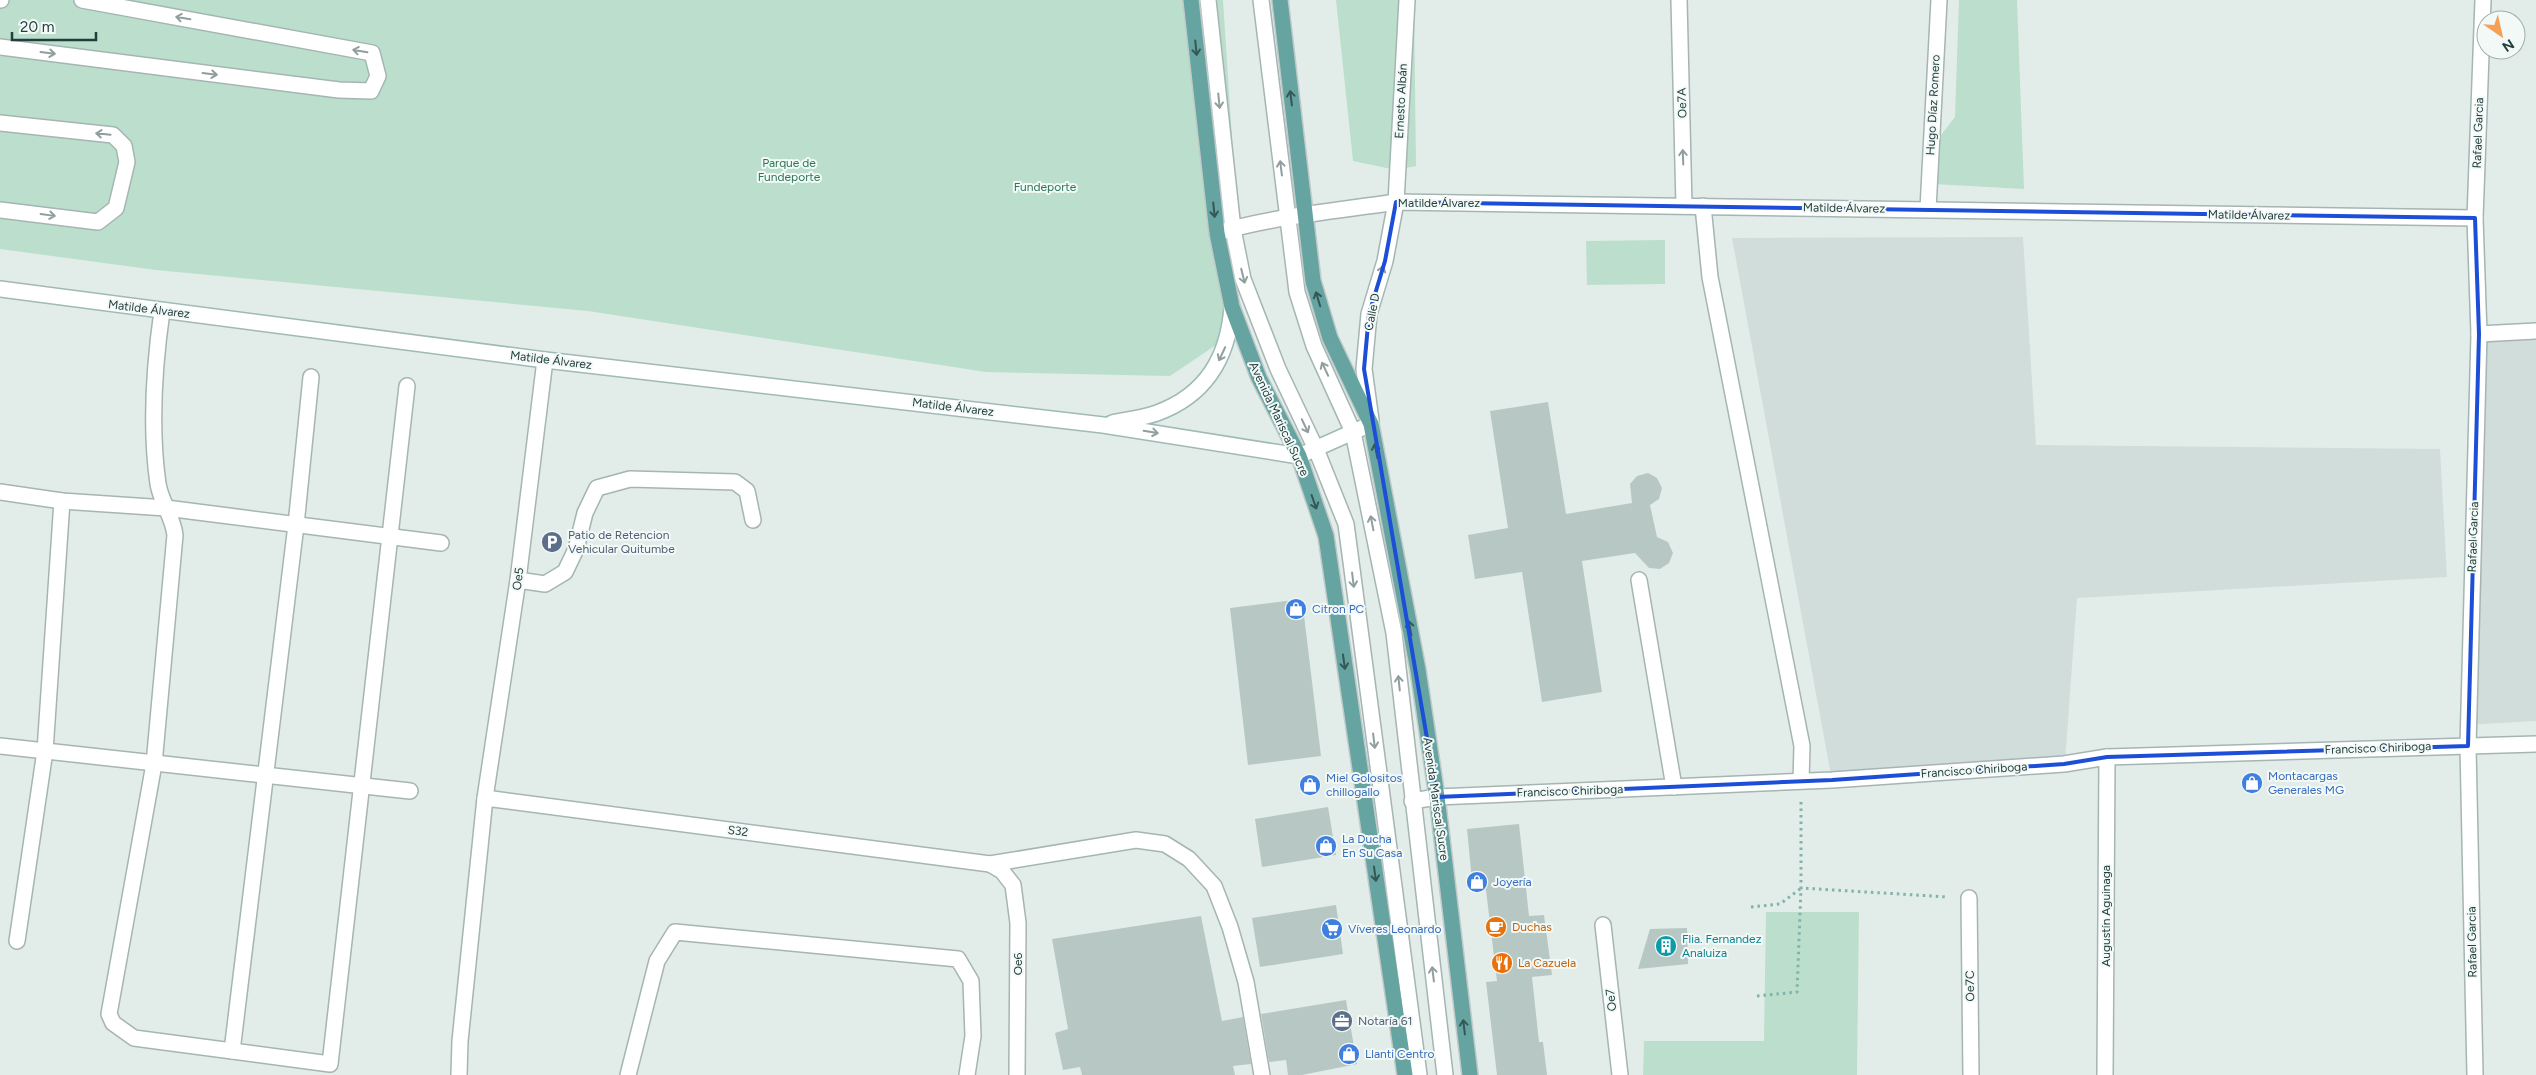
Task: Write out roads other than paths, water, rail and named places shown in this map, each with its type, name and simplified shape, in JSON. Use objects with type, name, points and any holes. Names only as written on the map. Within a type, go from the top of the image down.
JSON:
[{"type":"main road","name":"Avenida Mariscal Sucre","points":[[1191,0],[1217,233],[1232,307],[1258,378],[1299,456],[1326,536],[1404,1075]]},
{"type":"main road","name":"Avenida Mariscal Sucre","points":[[1280,0],[1313,281],[1330,338],[1371,424],[1418,670],[1437,797],[1470,1075]]},
{"type":"street","points":[[0,47],[338,90],[370,91],[378,76],[372,53],[82,0]]},
{"type":"street","points":[[1208,0],[1233,228],[1243,279],[1278,369],[1316,449],[1346,524],[1419,1075]]},
{"type":"street","points":[[1261,0],[1286,216],[1300,301],[1314,346],[1354,432],[1394,633],[1445,1075]]},
{"type":"street","name":"Ernesto Albán","points":[[1396,202],[1407,0]]},
{"type":"street","name":"Oe7A","points":[[1679,0],[1684,206]]},
{"type":"street","name":"Hugo Díaz Romero","points":[[1928,209],[1939,0]]},
{"type":"street","name":"Rafael Garcia","points":[[2475,1075],[2468,746],[2479,334],[2475,218],[2483,0]]},
{"type":"street","points":[[0,123],[113,135],[124,146],[126,162],[116,208],[98,222],[0,210]]},
{"type":"street","name":"Matilde Álvarez","points":[[1217,233],[1286,216],[1304,216],[1396,202],[2475,218]]},
{"type":"street","name":"Calle D","points":[[1371,424],[1364,369],[1369,314],[1385,261],[1396,202]]},
{"type":"street","points":[[1703,206],[1710,276],[1802,746],[1800,781]]},
{"type":"street","name":"Matilde Álvarez","points":[[0,290],[545,360],[1103,425],[1299,456]]},
{"type":"street","name":"Matilde Álvarez","points":[[1103,425],[1155,414],[1177,405],[1196,391],[1212,374],[1224,353],[1230,331],[1232,307]]},
{"type":"street","points":[[162,311],[157,344],[154,426],[158,486],[166,508],[174,522],[175,535],[154,764],[109,1014],[114,1024],[134,1038],[330,1064],[360,785],[407,386]]},
{"type":"street","points":[[2479,334],[2536,332]]},
{"type":"street","name":"Oe5","points":[[459,1075],[460,1041],[485,798],[518,580],[545,360]]},
{"type":"street","points":[[232,1051],[264,775],[296,525],[311,377]]},
{"type":"street","points":[[1299,456],[1371,424]]},
{"type":"street","points":[[518,580],[545,584],[565,572],[576,549],[585,513],[597,488],[630,479],[735,482],[747,491],[753,520]]},
{"type":"street","points":[[0,492],[62,501],[166,508],[440,543]]},
{"type":"street","points":[[16,941],[45,751],[62,501]]},
{"type":"street","points":[[1639,580],[1674,787]]},
{"type":"street","name":"Francisco Chiriboga","points":[[1412,801],[1437,797],[1800,781],[2064,764],[2107,757],[2536,744]]},
{"type":"street","points":[[0,746],[410,791]]},
{"type":"street","name":"Augustín Aguinaga","points":[[2106,1075],[2107,757]]},
{"type":"street","name":"S32","points":[[485,798],[990,864],[1136,840],[1165,844],[1190,858],[1214,886],[1230,927],[1246,982],[1262,1075]]},
{"type":"street","name":"Oe6","points":[[990,864],[1002,872],[1014,885],[1018,923],[1017,1075]]},
{"type":"street","name":"Oe7C","points":[[1969,898],[1971,1075]]},
{"type":"street","name":"Oe7","points":[[1603,925],[1620,1075]]},
{"type":"street","points":[[628,1075],[657,961],[675,932],[958,959],[970,981],[973,1036],[967,1075]]},
{"type":"place","name":"Patio de Retencion Vehicular Quitumbe","points":[[552,542]]},
{"type":"place","name":"Citron PC","points":[[1296,609]]},
{"type":"place","name":"Montacargas Generales MG","points":[[2252,783]]},
{"type":"place","name":"Miel Golositos chillogallo","points":[[1310,785]]},
{"type":"place","name":"La Ducha En Su Casa","points":[[1326,846]]},
{"type":"place","name":"Joyería","points":[[1477,882]]},
{"type":"place","name":"Duchas","points":[[1496,927]]},
{"type":"place","name":"Víveres Leonardo","points":[[1332,929]]},
{"type":"place","name":"Flia. Fernandez Analuiza","points":[[1666,946]]},
{"type":"place","name":"La Cazuela","points":[[1502,963]]},
{"type":"place","name":"Notaría 61","points":[[1342,1021]]},
{"type":"place","name":"Llanti Centro","points":[[1349,1054]]},
{"type":"park label","name":"Parque de Fundeporte","points":[[789,170]]},
{"type":"park label","name":"Fundeporte","points":[[1045,187]]}]
